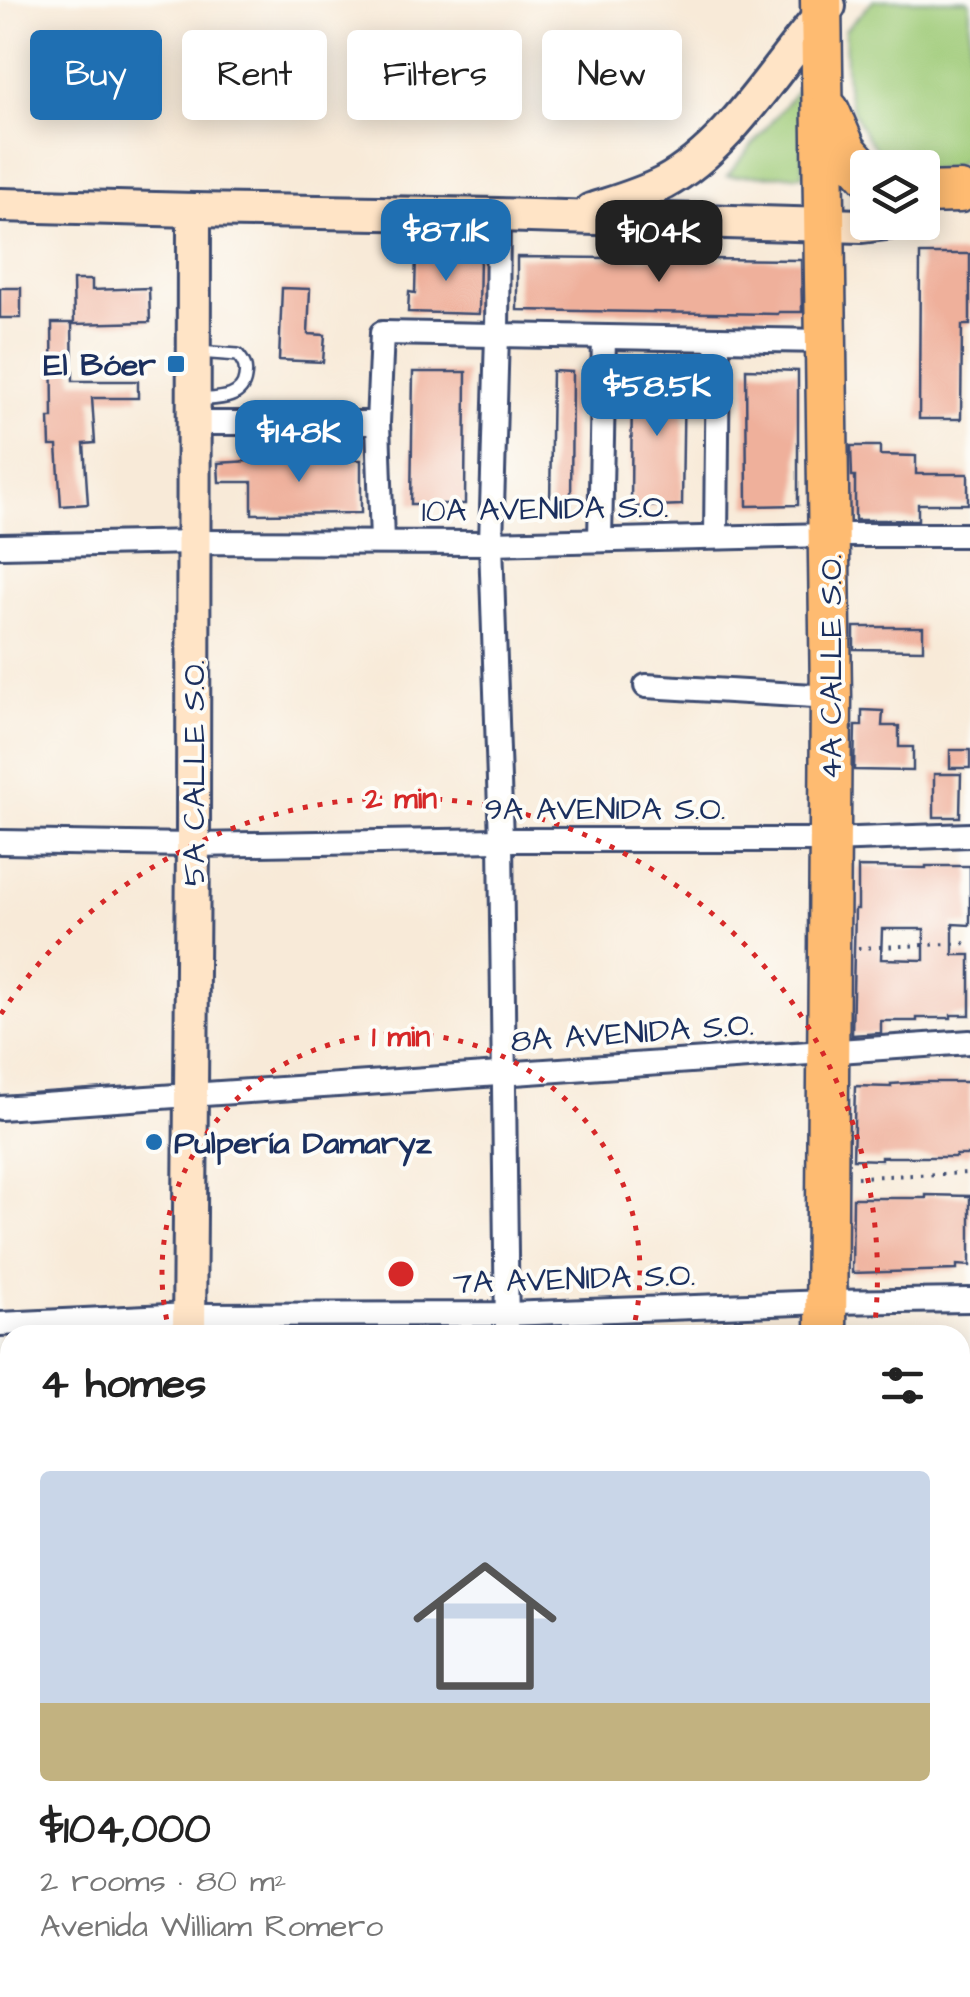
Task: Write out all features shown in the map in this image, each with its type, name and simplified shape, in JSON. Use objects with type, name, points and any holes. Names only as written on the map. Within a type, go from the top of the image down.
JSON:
[{"type":"highway","name":"4A CALLE S.O.","points":[[826,5],[823,93],[831,697],[826,1318]]},
{"type":"highway","points":[[823,93],[850,154]]},
{"type":"main road","points":[[542,216],[591,210],[640,194],[690,166],[726,132],[826,5]]},
{"type":"main road","points":[[0,205],[498,214],[850,226]]},
{"type":"main road","name":"5A CALLE S.O.","points":[[189,1325],[194,210]]},
{"type":"street","points":[[498,214],[491,543],[502,840],[507,1325]]},
{"type":"street","points":[[382,542],[378,422],[382,332],[827,341]]},
{"type":"street","points":[[600,540],[604,337]]},
{"type":"street","points":[[716,538],[718,339]]},
{"type":"street","points":[[194,412],[378,422]]},
{"type":"street","name":"10A AVENIDA S.O.","points":[[0,546],[970,535]]},
{"type":"street","points":[[646,686],[831,697]]},
{"type":"street","name":"9A AVENIDA S.O.","points":[[0,842],[193,845],[830,840],[970,835]]},
{"type":"street","name":"8A AVENIDA S.O.","points":[[0,1108],[970,1042]]},
{"type":"street","name":"7A AVENIDA S.O.","points":[[0,1324],[507,1325],[826,1318],[970,1300]]},
{"type":"lane","points":[[194,352],[238,354],[246,370],[245,385],[239,392],[194,412]]},
{"type":"path","points":[[829,949],[970,943]]},
{"type":"path","points":[[827,1178],[970,1173]]},
{"type":"green space","points":[[874,0],[970,3],[970,157],[949,169],[940,169],[940,150],[874,147],[849,98],[845,30]]},
{"type":"green space","points":[[803,83],[803,175],[727,176]]},
{"type":"building","points":[[416,253],[480,254],[479,314],[408,312],[409,292],[415,293]]},
{"type":"building","points":[[920,254],[970,254],[970,325],[962,325],[961,419],[919,419]]},
{"type":"building","points":[[517,257],[801,260],[802,312],[517,310]]},
{"type":"building","points":[[73,280],[92,280],[92,290],[149,288],[150,322],[74,324]]},
{"type":"building","points":[[0,288],[21,288],[21,318],[0,318]]},
{"type":"building","points":[[282,288],[310,289],[308,334],[325,335],[323,362],[279,360]]},
{"type":"building","points":[[52,323],[72,323],[73,381],[138,381],[138,398],[92,398],[95,443],[84,444],[88,504],[61,506],[57,446],[50,446]]},
{"type":"building","points":[[746,369],[798,371],[798,505],[747,506]]},
{"type":"building","points":[[552,371],[572,372],[571,506],[550,506]]},
{"type":"building","points":[[684,371],[682,505],[631,507],[632,373]]},
{"type":"building","points":[[413,372],[466,372],[465,504],[411,504]]},
{"type":"building","points":[[851,446],[880,446],[880,455],[916,456],[916,474],[968,474],[968,504],[918,504],[918,520],[855,520]]},
{"type":"building","points":[[361,460],[361,513],[252,514],[252,482],[219,482],[218,463]]},
{"type":"building","points":[[854,627],[923,627],[923,650],[854,649]]},
{"type":"building","points":[[862,710],[883,711],[882,726],[899,726],[899,747],[913,747],[913,771],[854,770],[855,726],[862,726]]},
{"type":"building","points":[[950,750],[970,750],[970,768],[950,768]]},
{"type":"building","points":[[934,774],[961,774],[960,817],[934,817]]},
{"type":"building","points":[[970,866],[970,925],[953,924],[953,955],[970,955],[970,1015],[881,1021],[881,1033],[852,1035],[858,867]],"holes":[[[882,929],[924,929],[924,960],[881,959]]]},
{"type":"building","points":[[970,1082],[970,1155],[853,1159],[855,1086],[891,1087]]},
{"type":"building","points":[[970,1196],[970,1266],[957,1265],[957,1270],[852,1273],[853,1198]]},
{"type":"place","name":"El Bóer","points":[[176,364]]},
{"type":"place","name":"Pulpería Damaryz","points":[[154,1142]]}]
